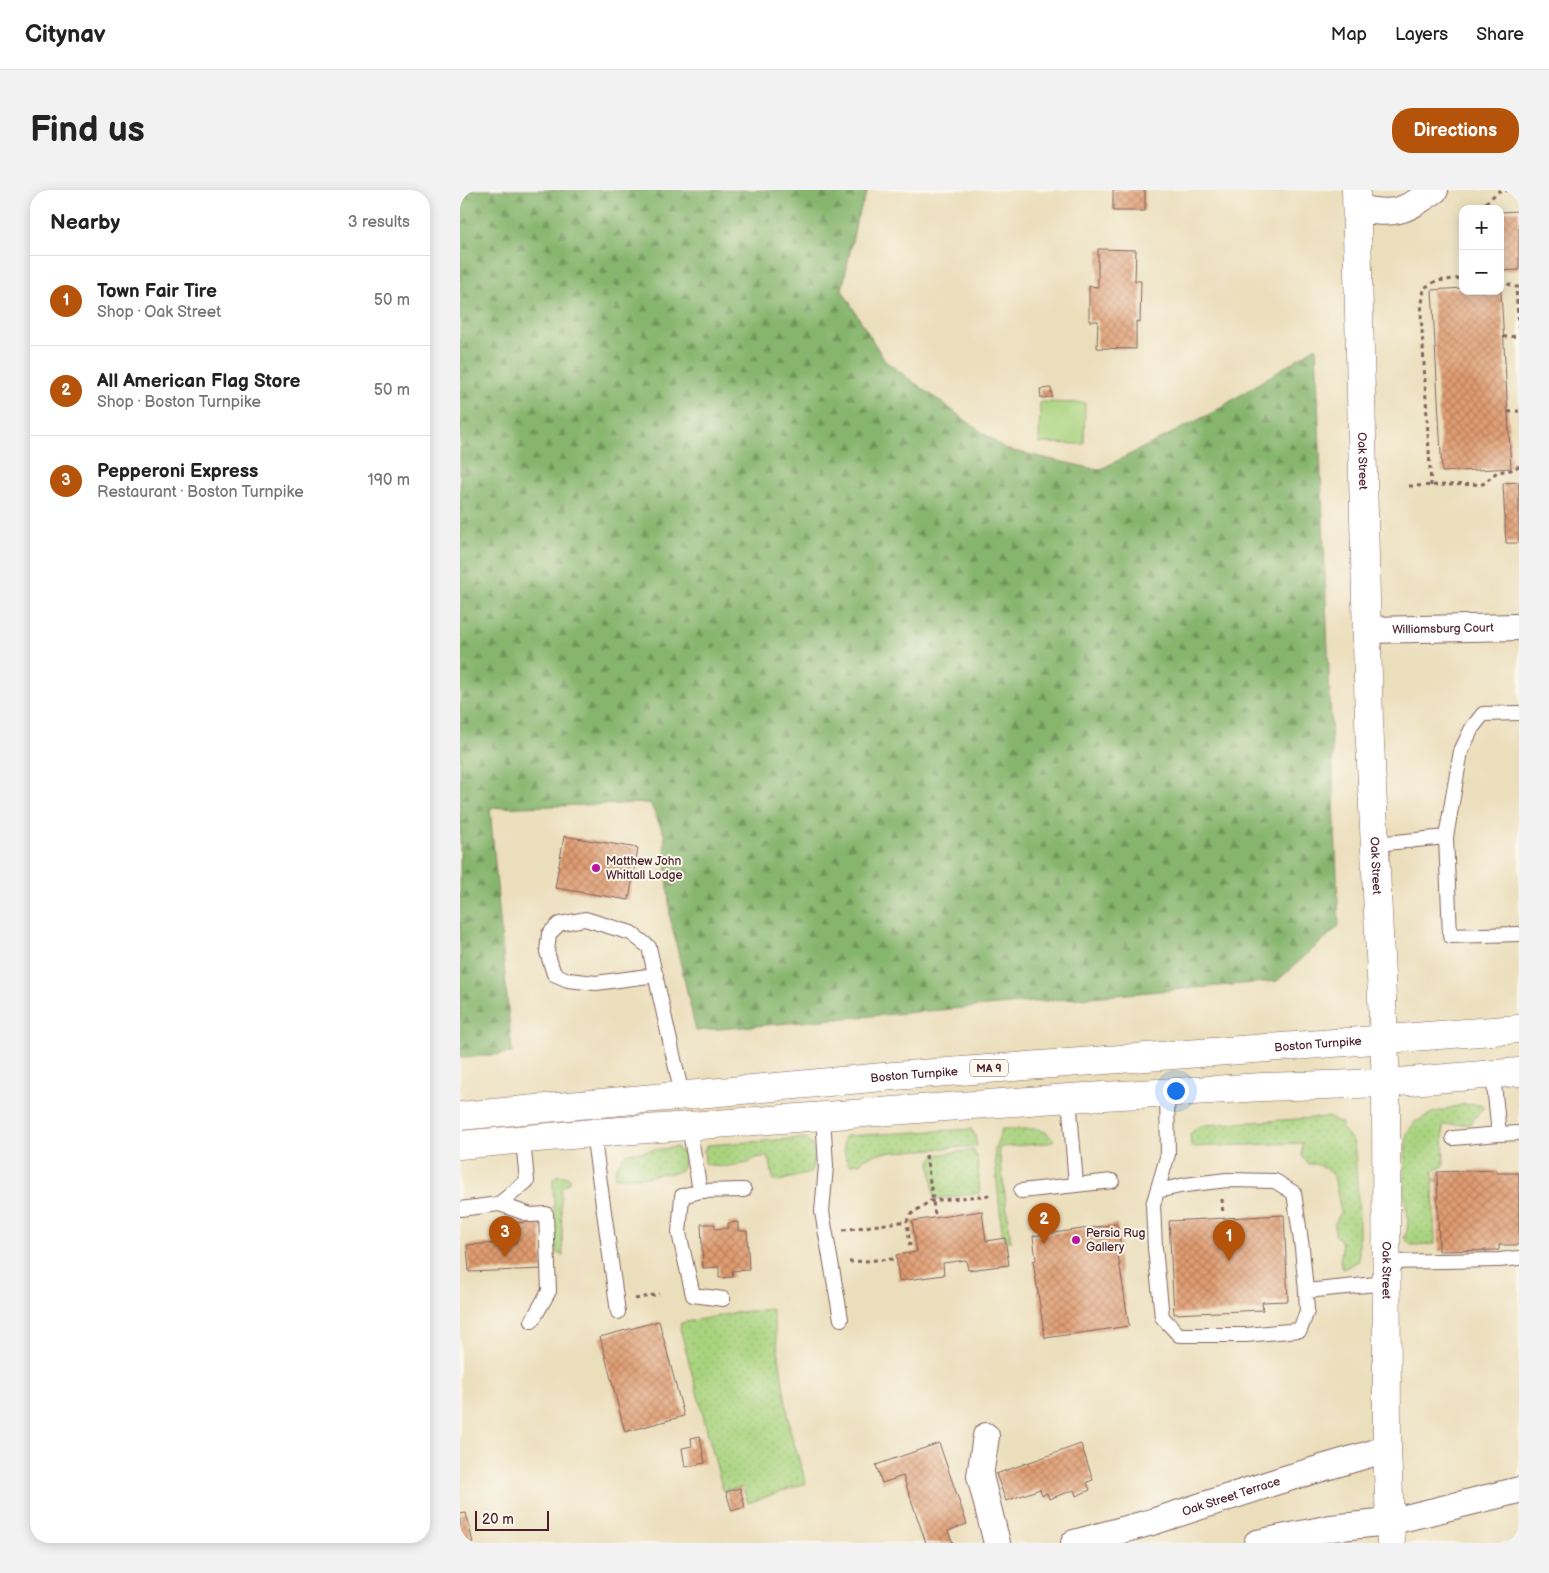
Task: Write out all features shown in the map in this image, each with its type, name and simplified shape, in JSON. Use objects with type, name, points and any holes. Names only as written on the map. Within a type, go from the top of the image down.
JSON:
[{"type":"main road","name":"Oak Street","points":[[1356,199],[1369,720],[1386,1083],[1387,1449],[1390,1533]]},
{"type":"main road","name":"Boston Turnpike","points":[[460,1116],[947,1072],[1519,1029]]},
{"type":"main road","points":[[460,1145],[593,1133],[1069,1098],[1386,1083],[1506,1073]]},
{"type":"street","points":[[1356,199],[1376,212],[1397,211],[1412,206],[1435,190]]},
{"type":"street","name":"Williamsburg Court","points":[[1368,630],[1519,627]]},
{"type":"street","points":[[986,1436],[980,1476],[997,1543]]},
{"type":"street","name":"Oak Street Terrace","points":[[1074,1543],[1152,1522],[1278,1481],[1387,1449]]},
{"type":"street","points":[[1257,1543],[1331,1528],[1390,1533],[1519,1490]]},
{"type":"lane","points":[[1519,712],[1483,714],[1472,728],[1461,751],[1446,836],[1450,936],[1519,934]]},
{"type":"lane","points":[[1376,844],[1446,836]]},
{"type":"lane","points":[[656,975],[596,982],[568,980],[554,974],[548,952],[549,934],[559,924],[585,919],[631,933],[649,947],[656,975],[682,1095]]},
{"type":"lane","points":[[1500,1134],[1506,1073]]},
{"type":"lane","points":[[1157,1192],[1185,1185],[1227,1180],[1275,1181],[1294,1193],[1302,1248],[1307,1311],[1300,1330],[1246,1335],[1179,1335],[1162,1317],[1153,1205],[1168,1154],[1167,1093]]},
{"type":"lane","points":[[1069,1098],[1076,1184]]},
{"type":"lane","points":[[823,1116],[826,1166],[822,1212],[841,1319]]},
{"type":"lane","points":[[690,1126],[700,1191]]},
{"type":"lane","points":[[593,1133],[618,1312]]},
{"type":"lane","points":[[1453,1138],[1519,1133]]},
{"type":"lane","points":[[499,1204],[527,1181],[523,1140]]},
{"type":"lane","points":[[1022,1191],[1112,1181]]},
{"type":"lane","points":[[723,1299],[693,1295],[679,1233],[682,1196],[700,1191],[744,1190]]},
{"type":"lane","points":[[460,1209],[499,1204],[531,1215],[546,1214],[549,1291],[532,1321]]},
{"type":"lane","points":[[1306,1291],[1386,1272],[1519,1258]]},
{"type":"path","points":[[1483,205],[1500,191],[1515,190]]},
{"type":"path","points":[[1431,486],[1421,312],[1424,288],[1436,281],[1459,278]]},
{"type":"path","points":[[1504,282],[1518,287],[1519,331]]},
{"type":"path","points":[[1504,337],[1519,336]]},
{"type":"path","points":[[1508,412],[1519,412]]},
{"type":"path","points":[[1409,486],[1483,484],[1497,472],[1511,470],[1519,466]]},
{"type":"path","points":[[926,1155],[935,1215]]},
{"type":"path","points":[[910,1246],[907,1221],[910,1215],[934,1201],[991,1195]]},
{"type":"path","points":[[826,1232],[907,1221]]},
{"type":"path","points":[[831,1263],[894,1259]]},
{"type":"green space","points":[[460,190],[868,190],[857,218],[842,290],[885,361],[1005,449],[1099,470],[1212,413],[1316,347],[1339,926],[1277,981],[696,1031],[670,917],[664,834],[650,803],[490,808],[512,1053],[460,1058]]},
{"type":"green space","points":[[1040,402],[1085,403],[1084,444],[1039,443]]},
{"type":"green space","points":[[1464,1104],[1482,1105],[1483,1108],[1470,1124],[1443,1125],[1444,1166],[1433,1171],[1433,1179],[1437,1179],[1437,1182],[1433,1182],[1435,1244],[1411,1245],[1404,1238],[1407,1231],[1408,1218],[1403,1188],[1407,1133],[1415,1122],[1432,1113]]},
{"type":"green space","points":[[1328,1117],[1343,1124],[1341,1127],[1353,1141],[1355,1151],[1359,1216],[1359,1261],[1343,1269],[1340,1261],[1341,1241],[1335,1234],[1335,1223],[1341,1213],[1334,1176],[1325,1168],[1316,1164],[1308,1164],[1302,1156],[1302,1143],[1191,1147],[1190,1134],[1196,1128],[1205,1125]]},
{"type":"green space","points":[[971,1129],[975,1135],[977,1146],[879,1153],[864,1159],[860,1164],[849,1165],[844,1151],[845,1136]]},
{"type":"green space","points":[[1002,1129],[1039,1129],[1047,1133],[1054,1140],[1049,1143],[1001,1147],[999,1149],[1011,1242],[1002,1233],[995,1161],[995,1148]]},
{"type":"green space","points":[[806,1138],[812,1145],[814,1154],[810,1173],[775,1182],[767,1157],[757,1158],[749,1163],[727,1166],[715,1166],[705,1163],[704,1150],[707,1145]]},
{"type":"green space","points":[[677,1147],[680,1152],[683,1152],[684,1165],[682,1169],[674,1173],[658,1174],[650,1177],[615,1177],[615,1170],[618,1164],[627,1153]]},
{"type":"green space","points":[[974,1150],[975,1155],[977,1155],[980,1193],[936,1199],[934,1197],[930,1161],[934,1155]]},
{"type":"green space","points":[[558,1175],[569,1177],[569,1182],[561,1189],[563,1256],[555,1251],[553,1179]]},
{"type":"green space","points":[[772,1309],[790,1430],[806,1483],[748,1503],[743,1487],[723,1491],[680,1328],[681,1323],[739,1312]]},
{"type":"building","points":[[1113,190],[1145,190],[1145,211],[1113,211]]},
{"type":"building","points":[[1519,211],[1519,270],[1504,271],[1504,212]]},
{"type":"building","points":[[1098,249],[1136,250],[1135,281],[1141,281],[1140,322],[1136,321],[1136,349],[1097,348],[1098,321],[1089,321],[1089,286],[1098,287]]},
{"type":"building","points":[[1459,288],[1459,295],[1501,295],[1511,468],[1442,472],[1432,290]]},
{"type":"building","points":[[1051,388],[1052,397],[1041,398],[1040,389]]},
{"type":"building","points":[[1519,482],[1519,543],[1506,543],[1503,483]]},
{"type":"building","name":"Matthew John Whittall Lodge","points":[[564,836],[638,848],[629,900],[555,888]]},
{"type":"building","points":[[1497,1170],[1497,1173],[1519,1173],[1519,1245],[1499,1245],[1499,1250],[1439,1251],[1437,1172]]},
{"type":"building","points":[[982,1211],[986,1241],[1005,1238],[1009,1265],[968,1270],[966,1260],[943,1263],[944,1275],[899,1281],[896,1255],[917,1252],[912,1221]]},
{"type":"building","points":[[1284,1215],[1288,1301],[1262,1302],[1263,1310],[1174,1314],[1169,1221]]},
{"type":"building","points":[[540,1221],[543,1269],[469,1272],[467,1245],[516,1242],[515,1223]]},
{"type":"building","points":[[738,1222],[738,1231],[747,1231],[749,1270],[732,1271],[733,1277],[719,1278],[719,1267],[703,1268],[701,1224],[715,1224],[715,1229],[728,1228],[728,1223]]},
{"type":"building","points":[[1117,1224],[1121,1248],[1117,1248],[1129,1326],[1045,1338],[1033,1261],[1036,1260],[1033,1236]]},
{"type":"building","points":[[659,1321],[684,1416],[625,1432],[600,1337]]},
{"type":"building","points":[[700,1436],[705,1463],[685,1467],[682,1448],[692,1446],[691,1438]]},
{"type":"building","points":[[939,1443],[967,1524],[948,1531],[953,1543],[926,1543],[903,1476],[882,1483],[876,1465]]},
{"type":"building","points":[[1081,1444],[1093,1480],[1087,1482],[1090,1490],[1076,1496],[1074,1490],[1049,1499],[1047,1493],[1042,1495],[1040,1489],[1006,1501],[996,1474]]},
{"type":"building","points":[[740,1488],[745,1507],[732,1511],[726,1492]]},
{"type":"building","points":[[466,1513],[473,1543],[460,1543],[460,1514]]},
{"type":"place","name":"Matthew John Whittall Lodge","points":[[596,868]]},
{"type":"place","name":"Persia Rug Gallery","points":[[1076,1240]]},
{"type":"place","name":"All American Flag Store","points":[[1044,1244]]},
{"type":"place","name":"Pepperoni Express","points":[[505,1257]]},
{"type":"place","name":"Town Fair Tire","points":[[1229,1261]]}]
